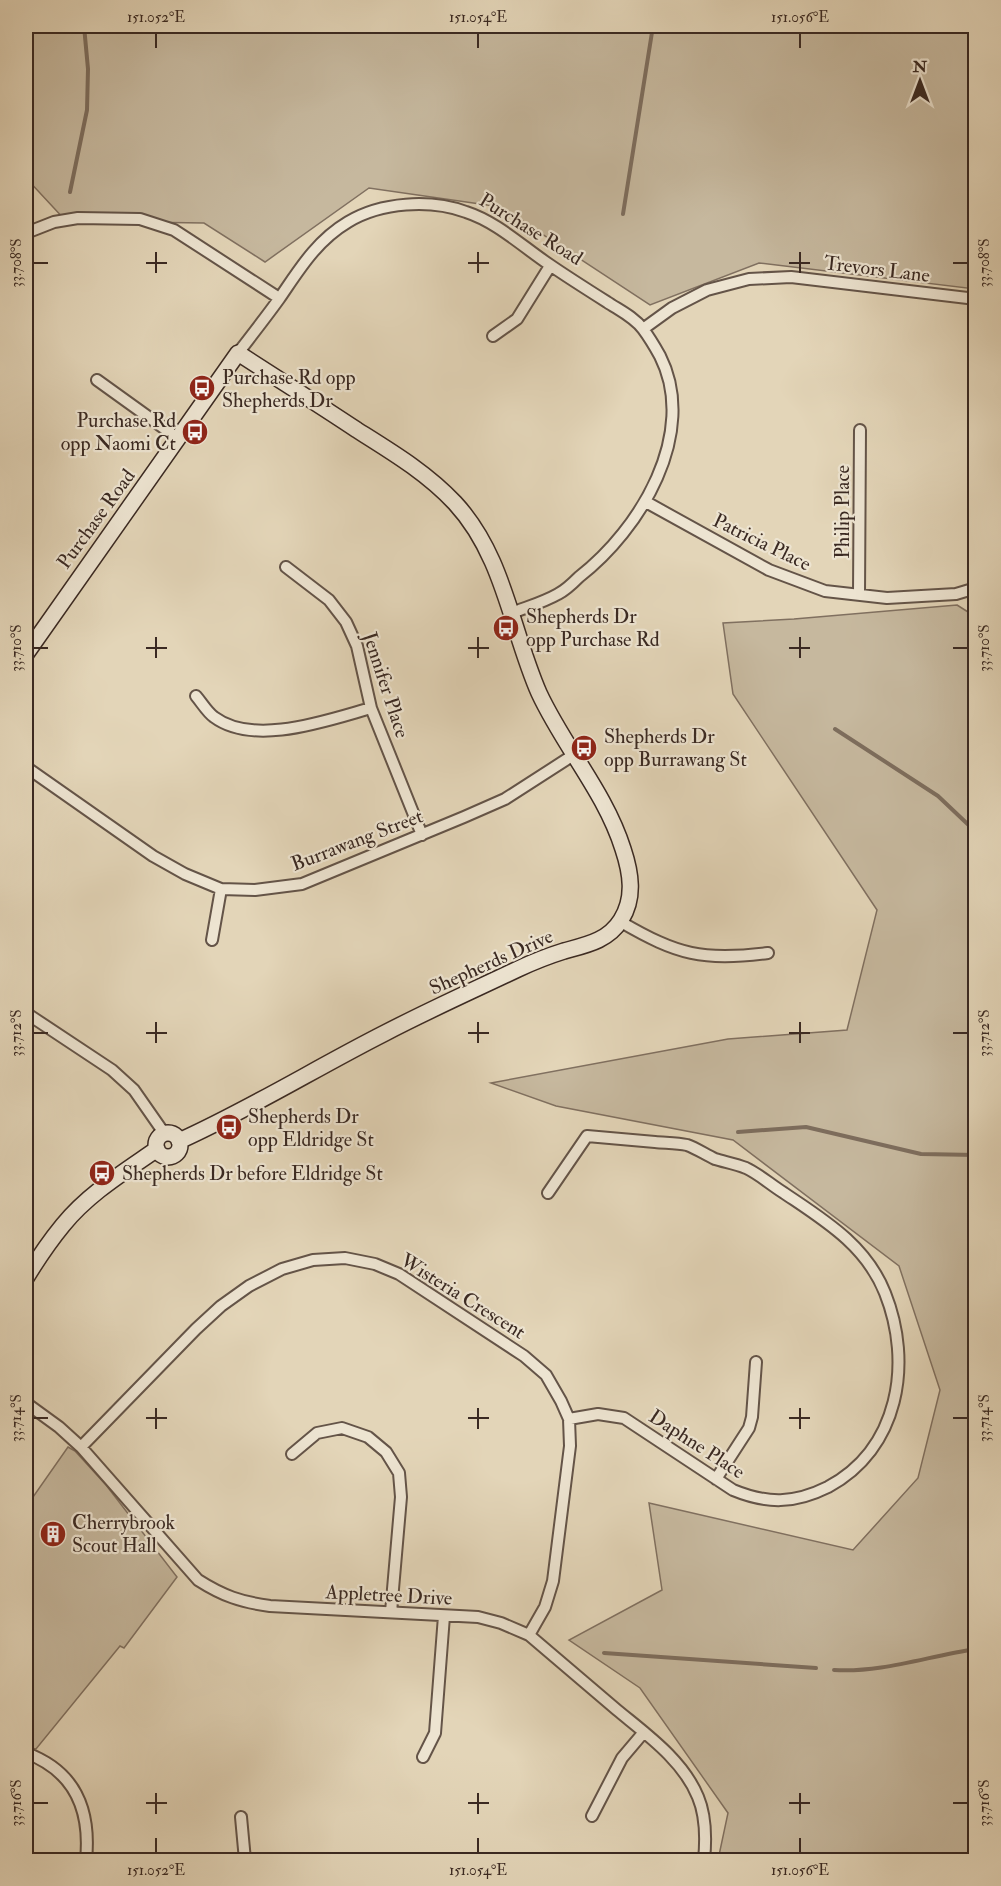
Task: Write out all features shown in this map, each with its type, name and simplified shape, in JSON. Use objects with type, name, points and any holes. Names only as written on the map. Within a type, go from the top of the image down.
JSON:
[{"type":"main road","name":"Purchase Road","points":[[26,654],[238,354]]},
{"type":"main road","points":[[238,354],[400,458],[452,500],[470,520],[485,544],[540,694],[615,826],[631,882],[631,891],[621,922]]},
{"type":"main road","name":"Shepherds Drive","points":[[179,1141],[250,1107],[387,1032],[499,978],[533,962],[591,944],[607,936],[621,922]]},
{"type":"main road","points":[[26,1278],[63,1225],[83,1204],[157,1149],[158,1138],[164,1133],[171,1134],[179,1141],[178,1149],[173,1155],[166,1156],[157,1149]]},
{"type":"street","name":"Purchase Road","points":[[238,354],[306,258],[333,233],[349,222],[383,209],[408,205],[434,204],[467,212],[495,226],[550,266],[628,316],[643,329],[660,357],[668,379],[672,405],[670,430],[660,472],[646,502],[599,562],[558,594],[512,613]]},
{"type":"street","points":[[27,229],[78,218],[140,219],[174,230],[279,298]]},
{"type":"street","points":[[493,336],[517,319],[550,266]]},
{"type":"street","name":"Trevors Lane","points":[[643,329],[672,308],[707,290],[749,279],[791,277],[975,299]]},
{"type":"street","points":[[97,380],[179,439]]},
{"type":"street","name":"Philip Place","points":[[859,595],[860,430]]},
{"type":"street","name":"Patricia Place","points":[[646,502],[769,570],[825,591],[887,598],[956,594],[975,588]]},
{"type":"street","name":"Jennifer Place","points":[[286,567],[329,600],[346,622],[357,646],[371,708],[422,834]]},
{"type":"street","points":[[196,696],[213,717],[236,728],[268,731],[301,728],[371,708]]},
{"type":"street","name":"Burrawang Street","points":[[26,767],[153,856],[186,874],[221,889],[255,890],[302,884],[505,799],[575,754]]},
{"type":"street","points":[[212,940],[221,889]]},
{"type":"street","points":[[621,922],[653,940],[680,951],[703,956],[732,957],[768,953]]},
{"type":"street","points":[[26,1013],[112,1070],[134,1090],[164,1133]]},
{"type":"street","name":"Daphne Place","points":[[548,1193],[587,1136],[687,1145],[714,1158],[747,1169],[827,1222],[851,1241],[871,1265],[884,1291],[897,1336],[895,1396],[884,1429],[873,1450],[855,1469],[814,1494],[773,1502],[753,1498],[732,1490],[624,1418],[598,1414],[569,1419]]},
{"type":"street","name":"Wisteria Crescent","points":[[81,1447],[221,1306],[249,1286],[282,1269],[313,1260],[345,1258],[375,1264],[399,1274],[524,1356],[546,1376],[569,1419],[570,1446],[553,1581],[544,1607],[529,1635]]},
{"type":"street","points":[[716,1479],[749,1428],[756,1362]]},
{"type":"street","name":"Appletree Drive","points":[[26,1403],[59,1427],[81,1447],[198,1580],[219,1593],[244,1603],[270,1606],[478,1617],[501,1623],[529,1635],[644,1732],[669,1755],[689,1780],[698,1798],[706,1842],[704,1860]]},
{"type":"street","points":[[292,1454],[317,1433],[342,1428],[368,1437],[386,1452],[399,1473],[401,1497],[391,1612]]},
{"type":"street","points":[[423,1757],[435,1733],[444,1616]]},
{"type":"street","points":[[592,1816],[622,1758],[644,1732]]},
{"type":"street","points":[[26,1753],[45,1760],[63,1775],[77,1796],[86,1820],[86,1860]]},
{"type":"street","points":[[241,1817],[245,1860]]},
{"type":"shaded area","points":[[26,26],[975,26],[975,289],[759,263],[650,305],[501,207],[369,188],[265,262],[204,223],[66,221],[26,178]]},
{"type":"shaded area","points":[[957,605],[976,617],[975,1860],[718,1860],[728,1813],[640,1688],[569,1640],[662,1590],[649,1503],[853,1550],[918,1478],[940,1390],[899,1266],[733,1140],[556,1106],[491,1083],[728,1039],[847,1030],[877,910],[733,694],[723,623]]},
{"type":"shaded area","points":[[68,1447],[75,1451],[106,1485],[177,1577],[124,1648],[120,1646],[36,1749],[26,1747],[26,1507]]},
{"type":"waterway","points":[[70,192],[87,110],[88,69],[84,26]]},
{"type":"waterway","points":[[623,214],[653,26]]},
{"type":"waterway","points":[[835,729],[938,796],[976,832]]},
{"type":"waterway","points":[[738,1132],[806,1127],[921,1154],[976,1155]]},
{"type":"waterway","points":[[834,1670],[887,1667],[976,1649]]},
{"type":"waterway","points":[[604,1653],[816,1668]]},
{"type":"place","name":"Purchase Rd opp Shepherds Dr","points":[[202,388]]},
{"type":"place","name":"Purchase Rd opp Naomi Ct","points":[[195,432]]},
{"type":"place","name":"Shepherds Dr opp Purchase Rd","points":[[506,628]]},
{"type":"place","name":"Shepherds Dr opp Burrawang St","points":[[584,748]]},
{"type":"place","name":"Shepherds Dr opp Eldridge St","points":[[229,1127]]},
{"type":"place","name":"Shepherds Dr before Eldridge St","points":[[102,1173]]},
{"type":"place","name":"Cherrybrook Scout Hall","points":[[53,1534]]}]
